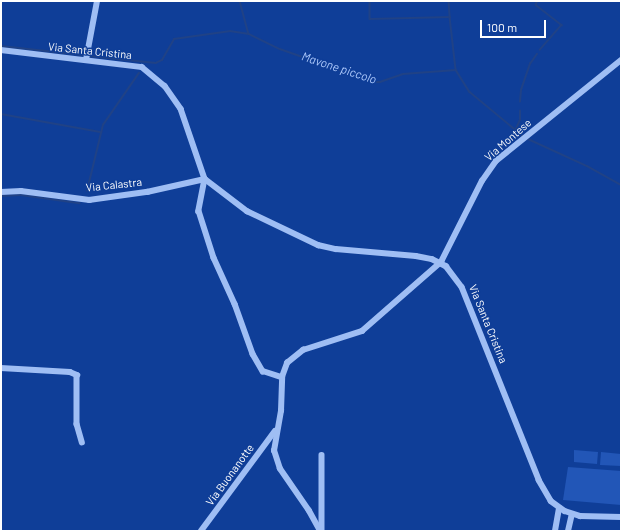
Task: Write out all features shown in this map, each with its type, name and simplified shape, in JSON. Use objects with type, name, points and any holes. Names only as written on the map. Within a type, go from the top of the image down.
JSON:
[{"type":"street","points":[[86,60],[97,1]]},
{"type":"street","name":"Via Santa Cristina","points":[[1,50],[142,67],[165,86],[181,109],[205,179],[247,211],[318,245],[336,250],[416,256],[440,262],[454,274],[462,287],[539,480],[551,501],[559,508],[572,514],[621,517]]},
{"type":"street","name":"Via Montese","points":[[440,262],[489,170],[528,134],[621,60]]},
{"type":"street","points":[[205,179],[198,211],[212,252],[235,304],[253,354],[264,371],[282,377]]},
{"type":"street","name":"Via Calastra","points":[[1,192],[22,191],[89,200],[147,192],[205,179]]},
{"type":"street","points":[[321,531],[276,459],[276,431],[281,411],[282,377],[287,362],[303,350],[362,330],[440,262]]},
{"type":"street","points":[[1,368],[70,372],[77,376],[77,424],[82,442]]},
{"type":"street","name":"Via Buonanotte","points":[[201,531],[276,431]]},
{"type":"street","points":[[321,531],[322,455]]},
{"type":"street","points":[[555,531],[559,508]]},
{"type":"street","points":[[568,531],[572,514]]},
{"type":"shaded area","points":[[574,450],[598,452],[597,464],[574,462]]},
{"type":"shaded area","points":[[601,452],[621,454],[621,466],[600,465]]},
{"type":"shaded area","points":[[568,467],[621,471],[621,505],[563,500]]},
{"type":"waterway","name":"Mavone piccolo","points":[[240,1],[249,34]]},
{"type":"waterway","name":"Mavone piccolo","points":[[370,1],[370,19],[450,17],[456,70]]},
{"type":"waterway","name":"Mavone piccolo","points":[[449,1],[450,17]]},
{"type":"waterway","name":"Mavone piccolo","points":[[538,1],[536,5],[562,25],[540,50]]},
{"type":"waterway","name":"Mavone piccolo","points":[[90,56],[156,63],[162,60],[174,39],[230,31],[249,34],[280,49],[374,82],[380,82],[403,74],[456,70],[470,92],[523,136]]},
{"type":"waterway","name":"Mavone piccolo","points":[[1,46],[83,55]]},
{"type":"waterway","name":"Mavone piccolo","points":[[520,102],[521,90],[530,64],[537,54]]},
{"type":"waterway","points":[[87,191],[103,125],[139,73]]},
{"type":"waterway","name":"Mavone piccolo","points":[[515,131],[520,120],[520,111]]},
{"type":"waterway","points":[[1,114],[101,132]]},
{"type":"waterway","name":"Mavone piccolo","points":[[526,138],[587,166],[621,185]]},
{"type":"waterway","points":[[1,196],[21,195],[79,203]]}]
